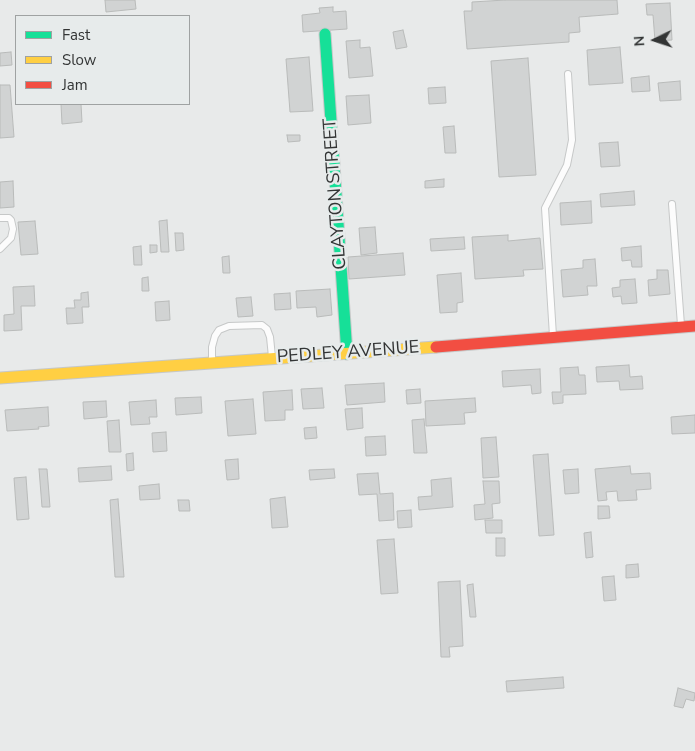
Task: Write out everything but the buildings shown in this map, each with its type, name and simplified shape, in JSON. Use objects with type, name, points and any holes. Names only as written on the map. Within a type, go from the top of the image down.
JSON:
[{"type":"street","name":"CLAYTON STREET","points":[[325,34],[347,354]]},
{"type":"street","name":"PEDLEY AVENUE","points":[[0,378],[347,354],[695,326]]},
{"type":"lane","points":[[553,337],[545,208],[567,165],[572,140],[568,74]]},
{"type":"lane","points":[[672,204],[681,327]]},
{"type":"lane","points":[[0,218],[11,220],[13,229],[11,238],[0,249]]},
{"type":"lane","points":[[212,363],[212,347],[215,336],[219,330],[229,326],[262,325],[267,329],[270,337],[272,359]]},
{"type":"traffic: fast","points":[[325,34],[347,354]]},
{"type":"traffic: slow","points":[[0,378],[436,347]]},
{"type":"traffic: jam","points":[[436,347],[695,326]]}]
